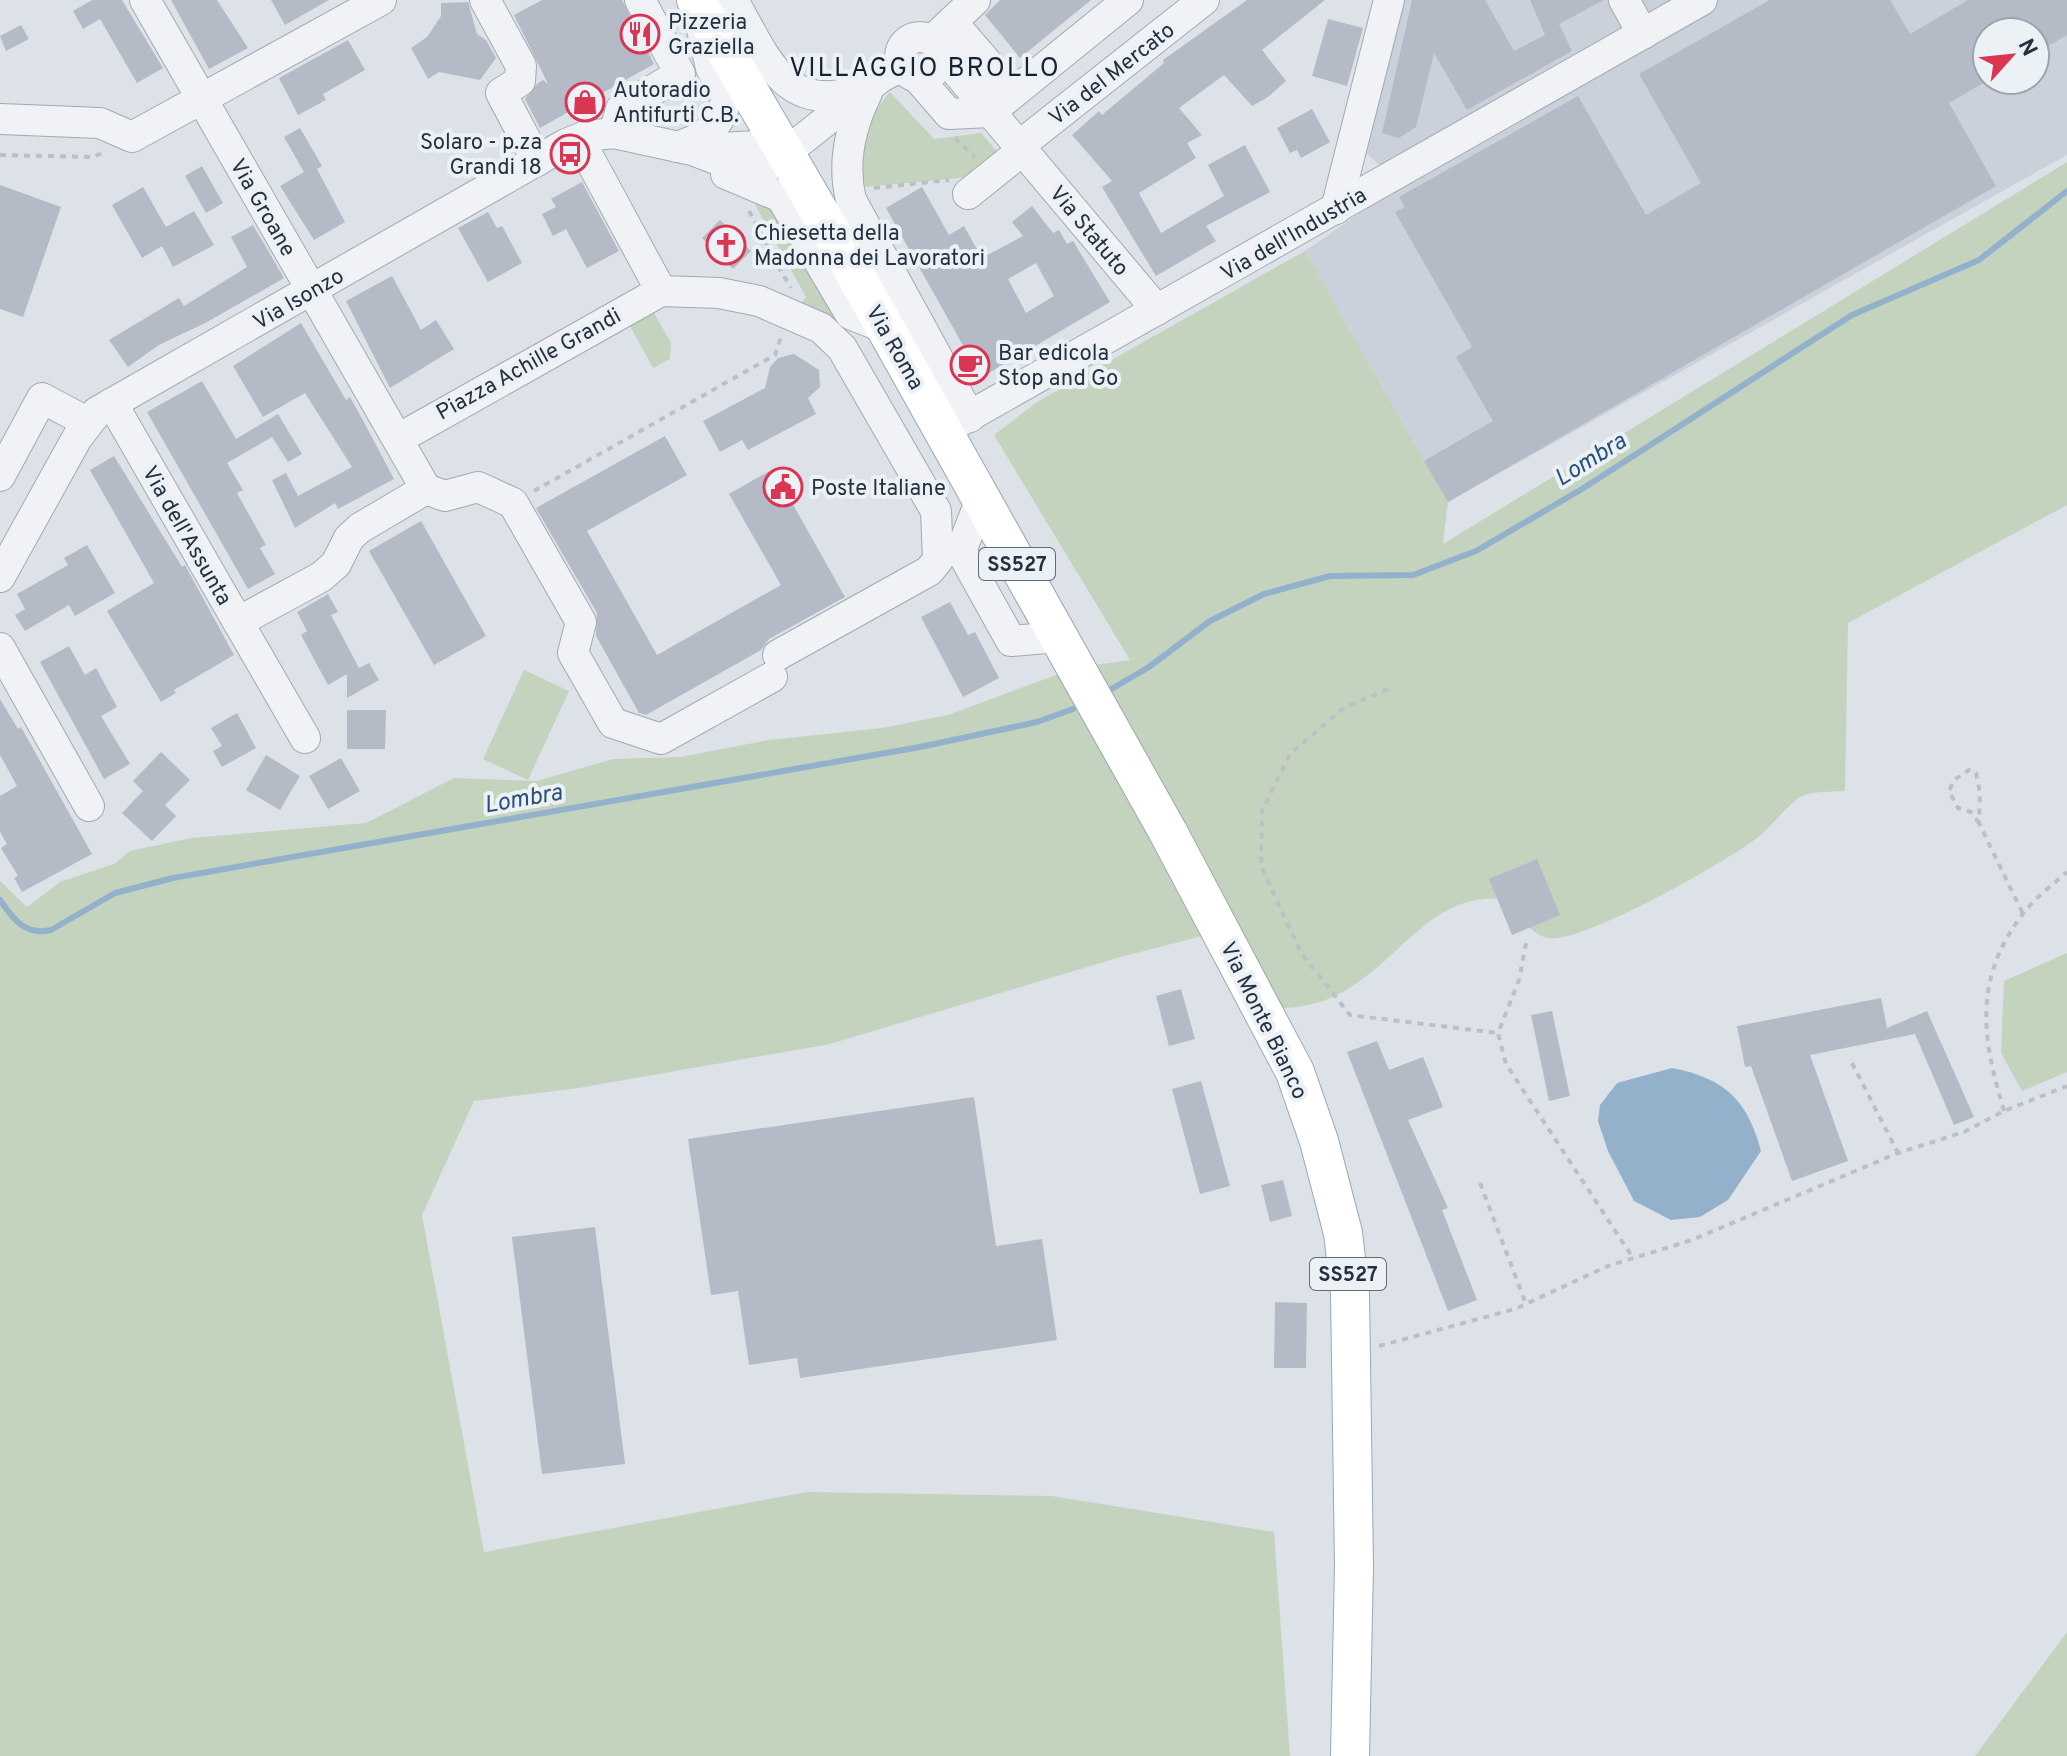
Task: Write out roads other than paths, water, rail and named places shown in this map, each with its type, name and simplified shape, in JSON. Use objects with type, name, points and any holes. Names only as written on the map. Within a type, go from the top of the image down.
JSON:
[{"type":"main road","name":"Via Roma","points":[[695,0],[885,328],[956,424],[981,499],[1092,695]]},
{"type":"main road","name":"Via Monte Bianco","points":[[1092,695],[1259,998],[1295,1072],[1319,1141],[1343,1233],[1354,1352],[1350,1756]]},
{"type":"street","name":"Via Groane","points":[[145,0],[398,439]]},
{"type":"street","points":[[0,119],[100,123],[132,137],[203,101],[381,0]]},
{"type":"street","points":[[485,0],[521,66],[520,81],[501,93],[537,161]]},
{"type":"street","points":[[398,439],[426,489],[445,496],[478,487],[513,503],[581,622],[573,653],[613,723],[661,739],[929,571],[938,560],[936,511],[842,348],[821,328],[759,301],[719,293],[661,291],[587,154],[621,109],[680,74],[640,0]]},
{"type":"street","points":[[691,151],[711,133],[723,116],[727,95],[711,68],[695,0]]},
{"type":"street","points":[[733,0],[773,71],[783,82],[816,96],[836,96],[910,71]]},
{"type":"street","points":[[975,0],[941,38],[920,36],[907,41],[900,53],[910,71],[949,114],[1002,102]]},
{"type":"street","name":"Via del Mercato","points":[[1002,102],[1128,0]]},
{"type":"street","name":"Via del Mercato","points":[[1021,148],[1204,0]]},
{"type":"street","points":[[1336,209],[1389,0]]},
{"type":"street","points":[[1624,0],[1643,34]]},
{"type":"street","name":"Via dell'Industria","points":[[956,424],[1702,0]]},
{"type":"street","name":"Via Statuto","points":[[941,38],[1002,102],[1021,148],[1157,310]]},
{"type":"street","points":[[600,135],[691,151],[752,170],[769,166],[785,151],[840,113],[872,84]]},
{"type":"street","name":"Via Roma","points":[[872,84],[859,109],[846,167],[858,202],[956,424]]},
{"type":"street","name":"Via Isonzo","points":[[0,577],[87,422],[112,403],[537,161],[600,135]]},
{"type":"street","points":[[962,187],[1021,148]]},
{"type":"street","points":[[691,151],[721,172],[781,197],[850,314],[885,328]]},
{"type":"street","name":"Piazza Achille Grandi","points":[[398,439],[661,291]]},
{"type":"street","points":[[0,476],[42,398],[87,422]]},
{"type":"street","name":"Via dell'Assunta","points":[[112,403],[238,622],[321,577],[336,564],[349,538],[360,528],[426,489]]},
{"type":"street","points":[[0,484],[41,505]]},
{"type":"street","points":[[238,622],[305,738]]},
{"type":"street","points":[[0,648],[89,806]]},
{"type":"water","points":[[1672,1068],[1706,1078],[1731,1094],[1748,1118],[1761,1151],[1728,1200],[1700,1217],[1671,1220],[1634,1201],[1608,1151],[1598,1121],[1600,1105],[1617,1083]]},
{"type":"waterway","name":"Lombra","points":[[1108,691],[1149,667],[1210,621],[1264,594],[1330,576],[1413,575],[1476,551],[1582,489],[1852,315],[1979,260],[2067,191]]},
{"type":"waterway","name":"Lombra","points":[[0,900],[27,928],[34,931],[51,930],[115,893],[173,878],[920,747],[1037,722],[1073,709]]},
{"type":"place","name":"Pizzeria Graziella","points":[[640,34]]},
{"type":"place","name":"Autoradio Antifurti C.B.","points":[[585,102]]},
{"type":"place","name":"Solaro - p.za Grandi 18","points":[[570,154]]},
{"type":"place","name":"Chiesetta della Madonna dei Lavoratori","points":[[726,245]]},
{"type":"place","name":"Bar edicola Stop and Go","points":[[970,365]]},
{"type":"place","name":"Poste Italiane","points":[[783,487]]},
{"type":"district","name":"VILLAGGIO BROLLO","points":[[925,67]]}]
